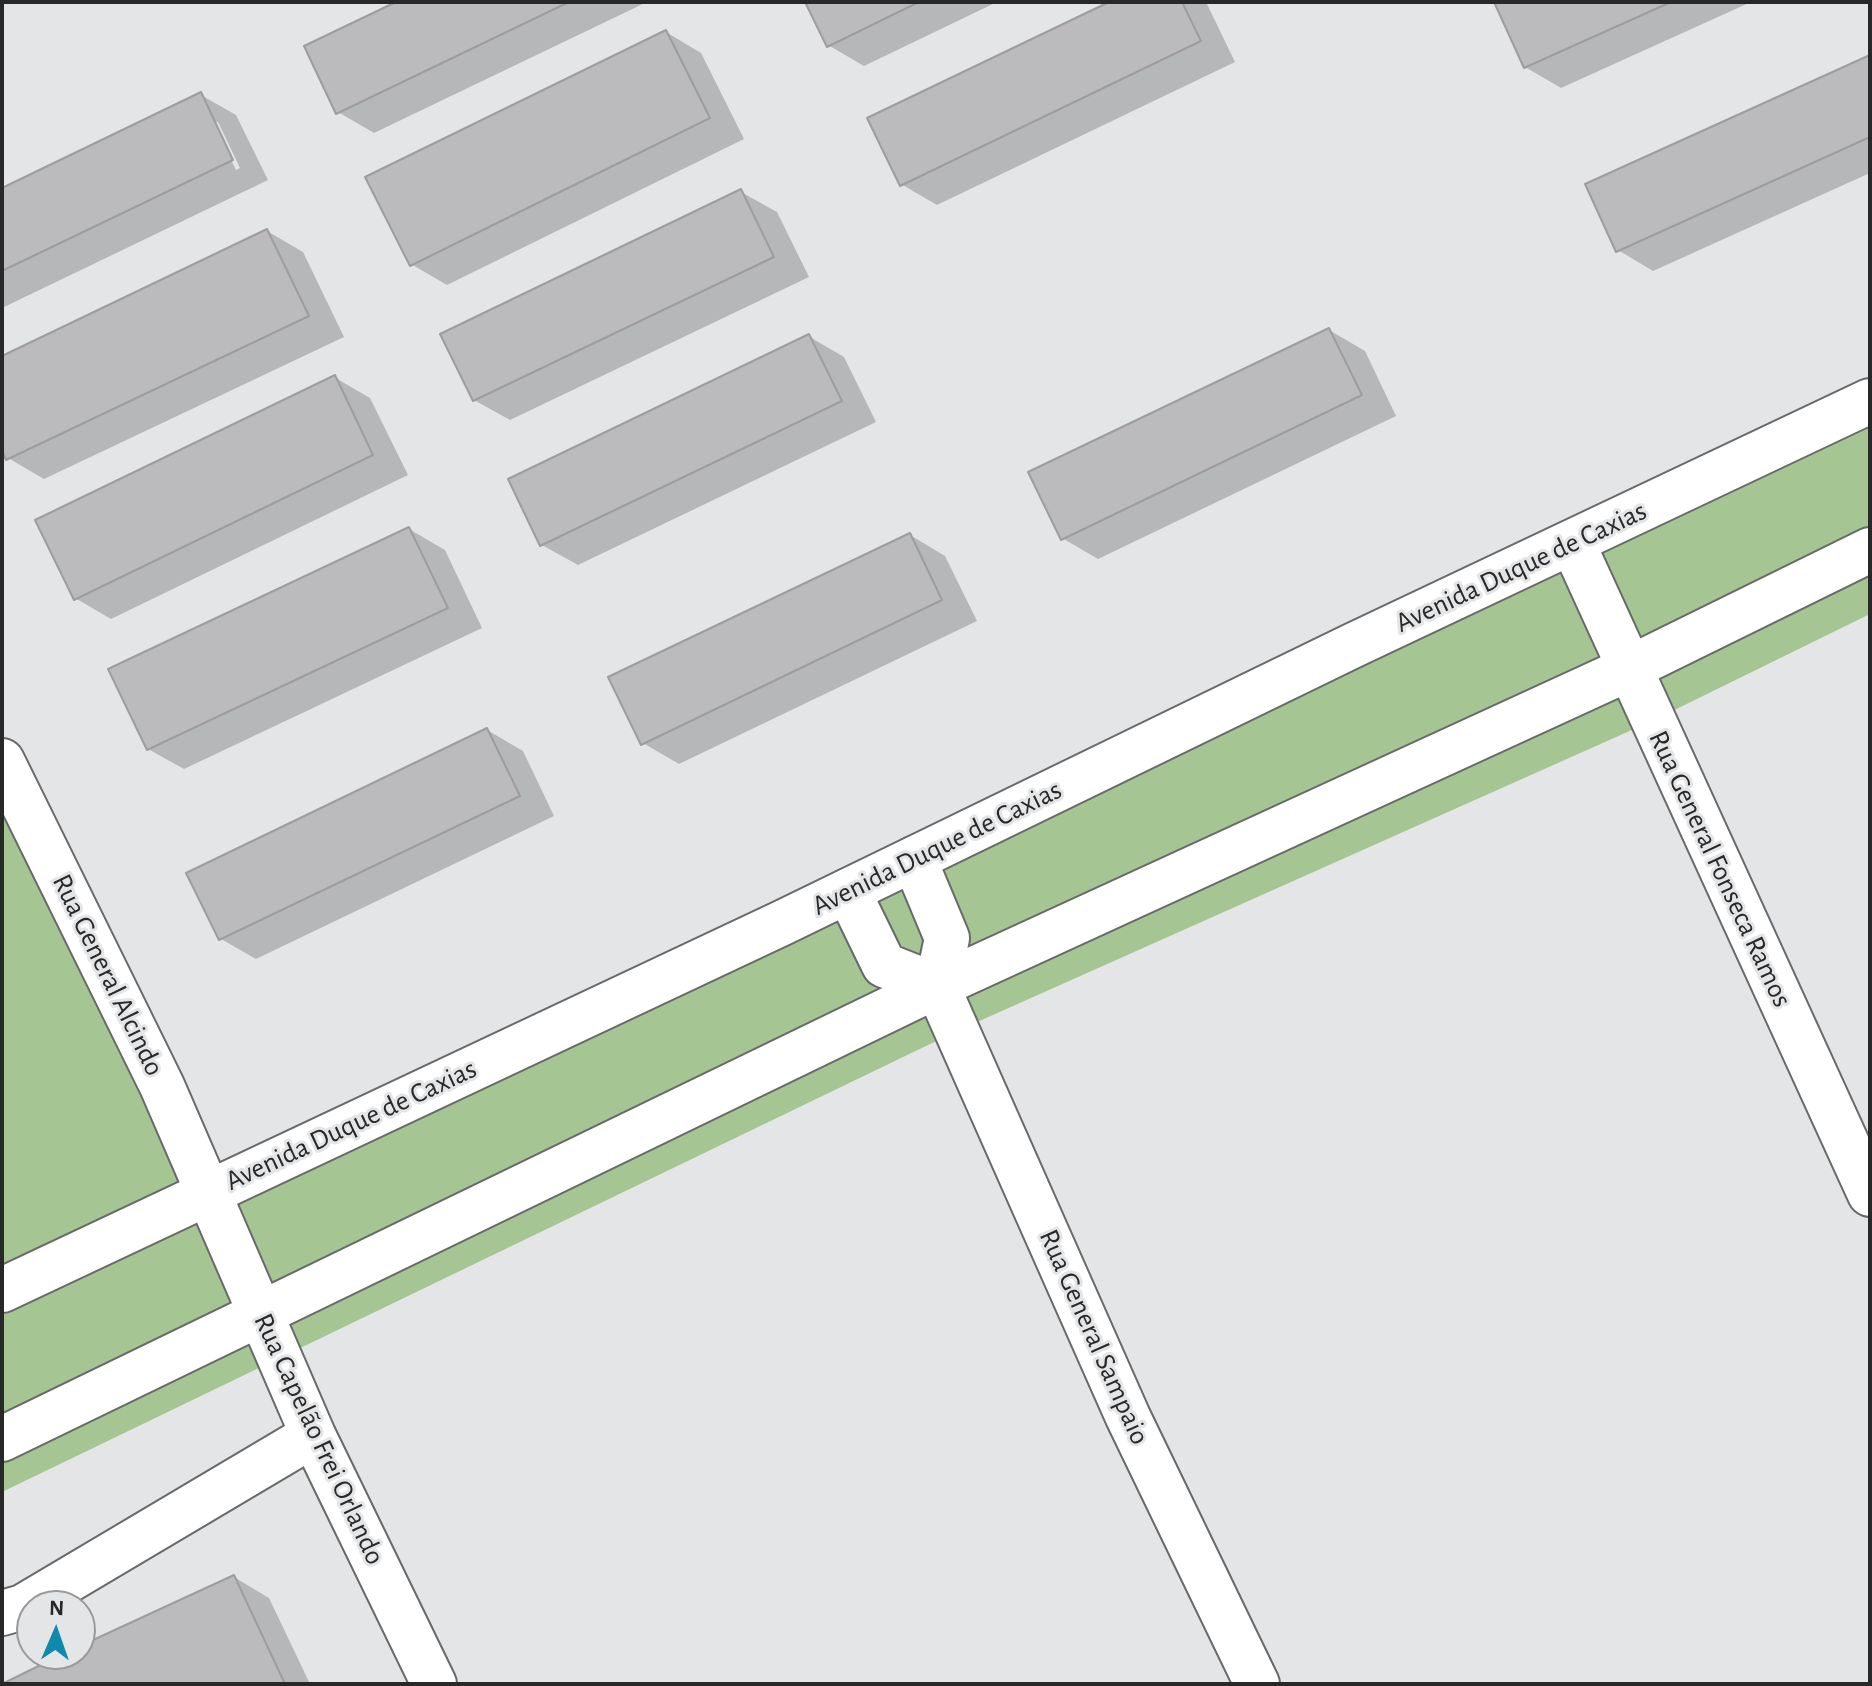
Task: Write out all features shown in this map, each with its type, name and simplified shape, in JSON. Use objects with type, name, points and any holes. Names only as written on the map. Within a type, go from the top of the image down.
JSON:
[{"type":"street","name":"Avenida Duque de Caxias","points":[[2,1290],[848,891],[1354,645],[1870,401]]},
{"type":"street","name":"Rua General Fonseca Ramos","points":[[1573,544],[1870,1194]]},
{"type":"street","points":[[2,1439],[937,986],[1628,669],[1870,550]]},
{"type":"street","name":"Rua General Alcindo","points":[[2,761],[211,1191]]},
{"type":"street","points":[[914,859],[947,938],[937,986]]},
{"type":"street","points":[[848,891],[884,965],[937,986]]},
{"type":"street","name":"Rua General Sampaio","points":[[937,986],[1128,1417],[1257,1684]]},
{"type":"street","name":"Rua Capelão Frei Orlando","points":[[211,1191],[313,1435],[434,1684]]},
{"type":"street","points":[[2,1613],[23,1607],[313,1435]]},
{"type":"green space","points":[[1870,388],[1870,614],[1652,721],[957,1031],[2,1492],[2,761],[208,1185]]},
{"type":"building","points":[[396,2],[569,2],[336,114],[304,46]]},
{"type":"building","points":[[805,2],[919,2],[827,47]]},
{"type":"building","points":[[1109,2],[1182,2],[1201,41],[900,186],[867,118]]},
{"type":"building","points":[[1494,2],[1671,2],[1524,68]]},
{"type":"building","points":[[666,30],[710,118],[410,266],[365,177]]},
{"type":"building","points":[[1870,55],[1870,137],[1616,252],[1585,184]]},
{"type":"building","points":[[201,92],[233,160],[2,271],[2,188]]},
{"type":"building","points":[[741,189],[774,257],[473,401],[440,334]]},
{"type":"building","points":[[267,229],[309,316],[6,460],[2,451],[2,356]]},
{"type":"building","points":[[1329,328],[1362,395],[1061,540],[1028,472]]},
{"type":"building","points":[[809,334],[842,401],[540,546],[508,479]]},
{"type":"building","points":[[335,375],[373,455],[74,600],[35,520]]},
{"type":"building","points":[[409,527],[448,608],[147,750],[108,669]]},
{"type":"building","points":[[910,533],[942,600],[641,745],[608,677]]},
{"type":"building","points":[[487,728],[520,796],[219,940],[186,873]]},
{"type":"building","points":[[234,1575],[285,1684],[2,1684],[30,1670],[96,1670],[96,1639]]}]
